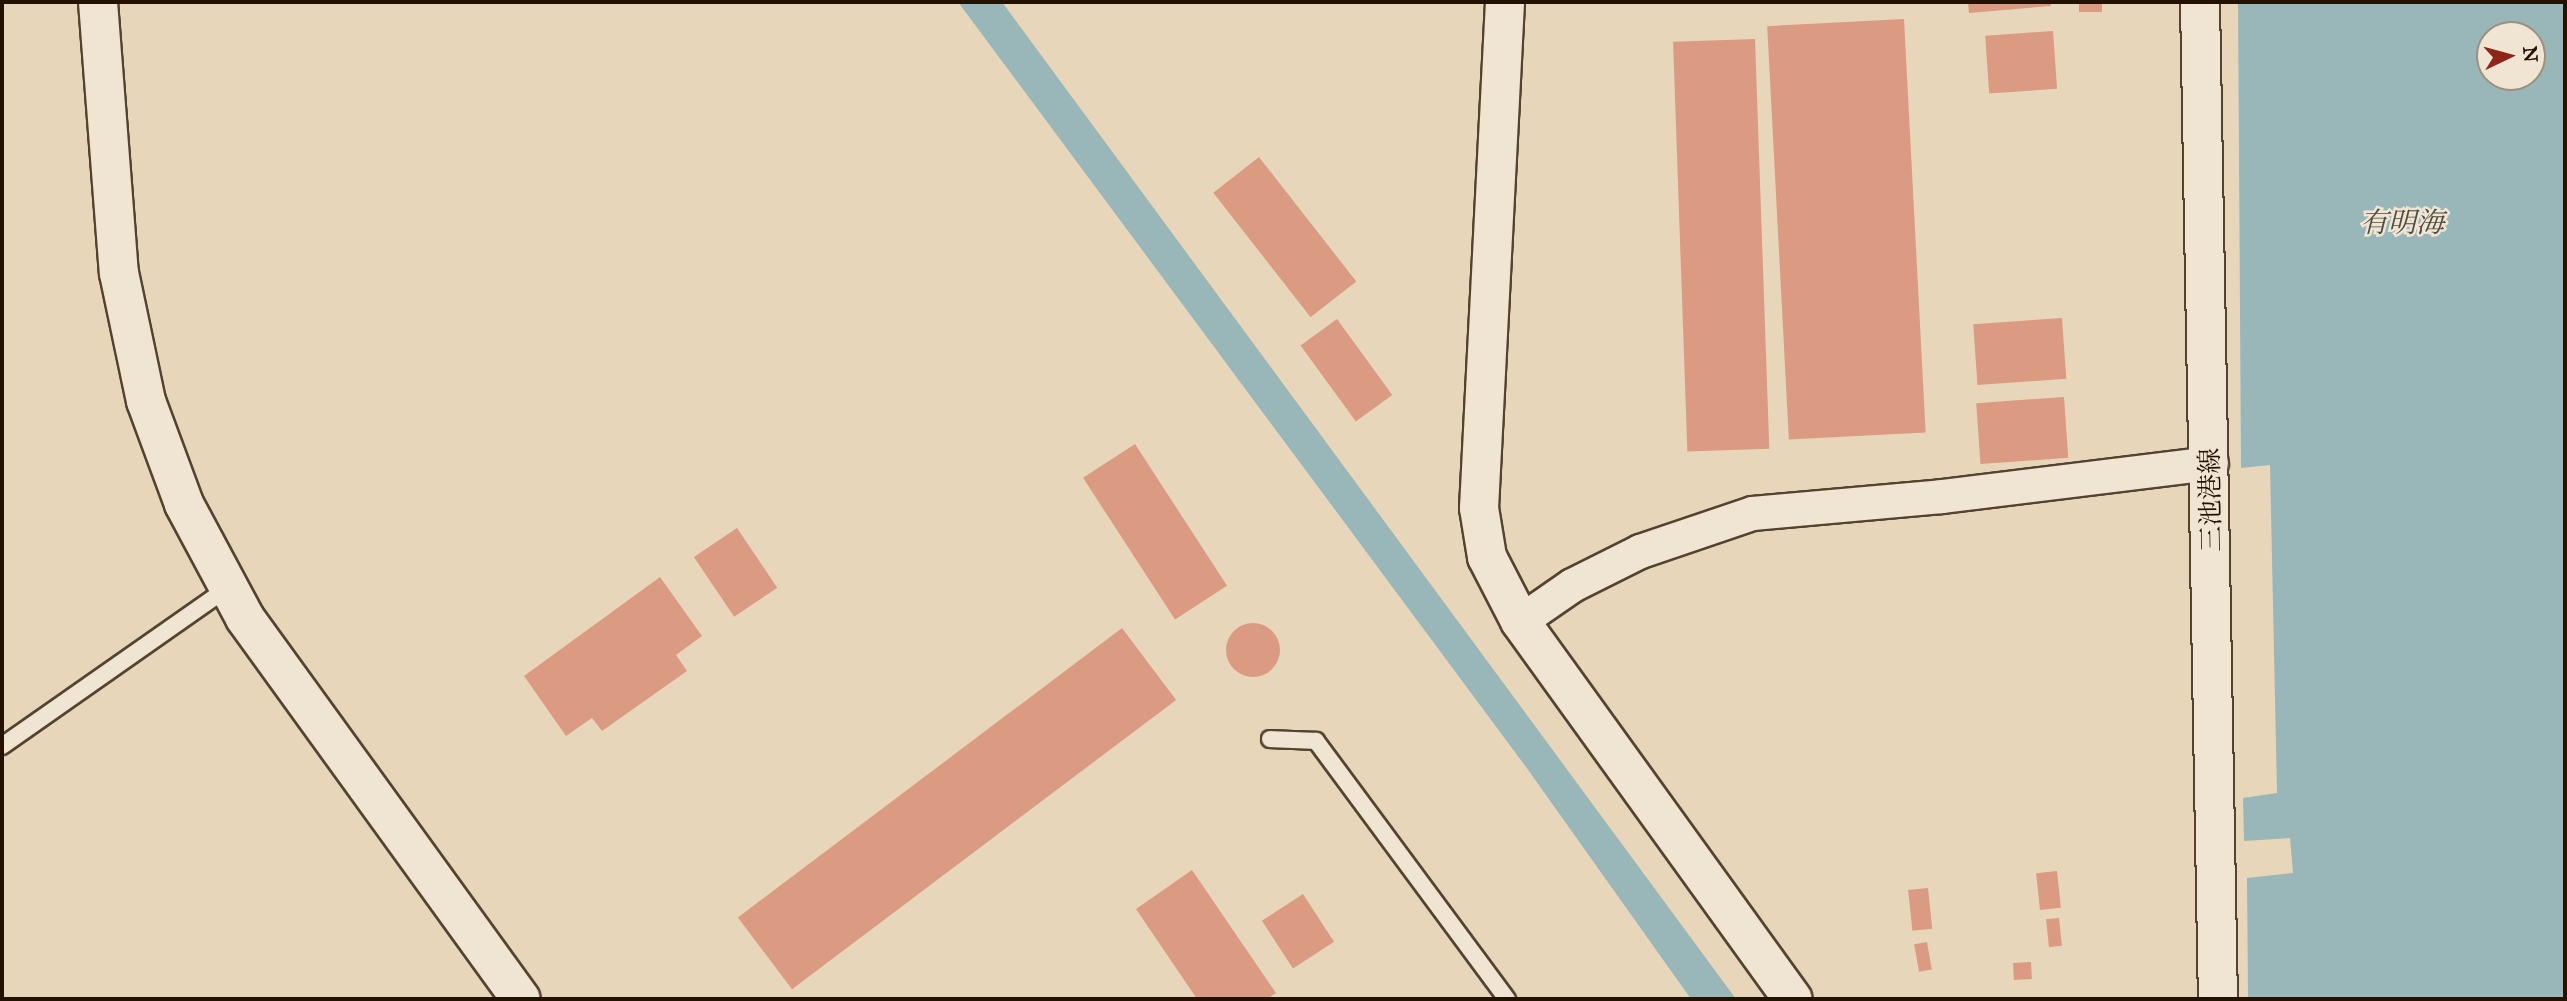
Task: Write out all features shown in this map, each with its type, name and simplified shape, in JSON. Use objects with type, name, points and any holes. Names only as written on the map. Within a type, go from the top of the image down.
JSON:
[{"type":"street","points":[[98,2],[119,273],[146,401],[184,504],[245,618],[331,741],[521,999]]},
{"type":"street","points":[[1506,2],[1479,508],[1487,557],[1520,621],[1793,999]]},
{"type":"street","name":"三池港線","points":[[2200,2],[2211,463],[2218,999]]},
{"type":"street","points":[[1520,621],[1572,586],[1640,551],[1752,513],[1941,496],[2211,463]]},
{"type":"lane","points":[[2,746],[229,587]]},
{"type":"lane","points":[[1270,740],[1316,741],[1507,999]]},
{"type":"water","points":[[958,2],[1002,2],[1736,999],[1691,999],[1526,767]]},
{"type":"water","name":"有明海","points":[[2238,2],[2565,2],[2565,999],[2248,999],[2247,878],[2293,873],[2290,838],[2244,841],[2243,798],[2277,793],[2270,465],[2241,468]]},
{"type":"building","points":[[1968,2],[2050,2],[2051,6],[1969,13]]},
{"type":"building","points":[[2079,2],[2102,2],[2102,12],[2079,12]]},
{"type":"building","points":[[1904,19],[1926,432],[1789,440],[1767,26]]},
{"type":"building","points":[[2053,31],[2057,89],[1989,94],[1985,36]]},
{"type":"building","points":[[1755,39],[1769,449],[1687,452],[1673,42]]},
{"type":"building","points":[[1259,157],[1356,282],[1311,317],[1213,193]]},
{"type":"building","points":[[2062,318],[2066,379],[1977,385],[1973,324]]},
{"type":"building","points":[[1337,319],[1392,395],[1356,421],[1301,345]]},
{"type":"building","points":[[2064,397],[2068,458],[1980,464],[1976,403]]},
{"type":"building","points":[[1135,444],[1227,586],[1175,620],[1083,478]]},
{"type":"building","points":[[737,528],[777,588],[734,617],[694,557]]},
{"type":"building","points":[[660,577],[702,636],[676,655],[687,671],[602,731],[592,718],[566,736],[524,676]]},
{"type":"building","points":[[1253,623],[1272,631],[1280,650],[1272,669],[1253,677],[1234,669],[1226,650],[1234,631]]},
{"type":"building","points":[[1122,628],[1176,700],[792,989],[738,917]]},
{"type":"building","points":[[1192,870],[1276,993],[1267,999],[1197,999],[1136,909]]},
{"type":"building","points":[[2057,871],[2061,908],[2040,910],[2036,873]]},
{"type":"building","points":[[1928,888],[1932,929],[1912,931],[1908,890]]},
{"type":"building","points":[[1303,894],[1334,942],[1293,968],[1262,921]]},
{"type":"building","points":[[2059,918],[2062,946],[2049,947],[2046,919]]},
{"type":"building","points":[[1927,942],[1932,970],[1919,972],[1914,944]]},
{"type":"building","points":[[2031,962],[2032,979],[2014,980],[2013,963]]}]
